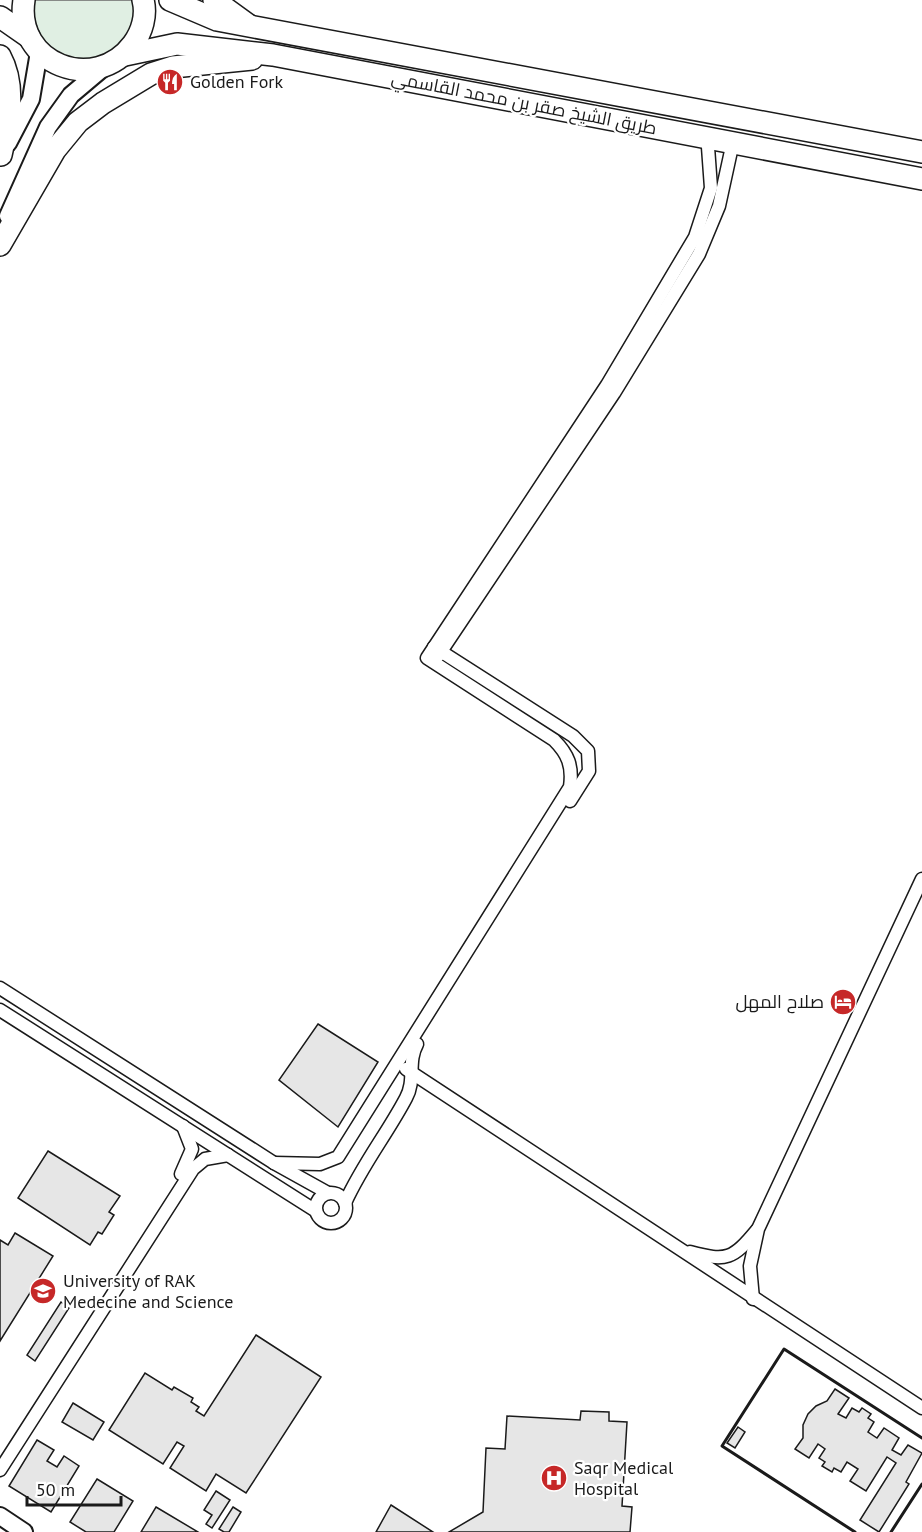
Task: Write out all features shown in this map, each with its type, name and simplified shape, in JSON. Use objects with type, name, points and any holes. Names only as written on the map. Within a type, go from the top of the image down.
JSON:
[{"type":"highway","points":[[24,0],[24,20],[34,44]]},
{"type":"highway","points":[[0,17],[57,65],[80,71],[103,68],[125,55],[142,27],[143,0]]},
{"type":"highway","name":"طريق الشيخ صقر بن محمد القاسمي","points":[[170,0],[217,20],[426,61],[922,152]]},
{"type":"highway","points":[[214,0],[250,26]]},
{"type":"highway","name":"طريق الشيخ صقر بن محمد القاسمي","points":[[125,55],[177,44],[273,55],[922,179]]},
{"type":"highway","points":[[0,245],[56,150],[78,122],[103,103],[151,74],[173,67],[226,63],[273,55]]},
{"type":"highway","points":[[0,56],[7,69],[10,90],[1,157]]},
{"type":"main road","points":[[1,157],[31,99],[34,44]]},
{"type":"main road","points":[[0,233],[48,127],[71,95],[103,68]]},
{"type":"main road","points":[[0,1516],[24,1532]]},
{"type":"main road","points":[[0,1528],[6,1532]]},
{"type":"street","points":[[437,654],[607,385],[695,237],[711,188],[708,147]]},
{"type":"street","points":[[437,654],[615,393],[699,254],[719,206],[731,150]]},
{"type":"street","points":[[274,1162],[320,1164],[338,1157],[570,787],[572,775],[565,751],[554,740],[437,654]]},
{"type":"street","points":[[0,1010],[316,1211],[322,1220],[333,1223],[342,1218],[345,1203],[362,1167],[407,1097],[410,1088],[411,1057],[416,1046],[589,771],[591,760],[588,750],[573,736],[437,654]]},
{"type":"street","points":[[753,1299],[750,1266],[758,1229],[922,879]]},
{"type":"street","points":[[0,988],[274,1162],[328,1193],[335,1193],[345,1203]]},
{"type":"street","points":[[397,1063],[922,1408]]},
{"type":"street","points":[[0,1457],[187,1165],[192,1149],[183,1126]]},
{"type":"street","points":[[0,1470],[193,1169],[205,1158],[228,1155]]},
{"type":"street","points":[[316,1211],[320,1198],[328,1193]]},
{"type":"street","points":[[680,1250],[714,1258],[729,1257],[740,1251],[758,1229]]},
{"type":"green space","points":[[34,0],[134,0],[135,21],[124,41],[107,55],[86,62],[74,61],[53,52],[39,34]]},
{"type":"building","points":[[318,1024],[378,1062],[338,1127],[279,1080]]},
{"type":"building","points":[[48,1151],[120,1196],[109,1212],[114,1215],[102,1234],[98,1232],[90,1245],[18,1198]]},
{"type":"building","points":[[15,1233],[53,1256],[0,1341],[0,1240],[8,1245]]},
{"type":"building","points":[[61,1302],[69,1308],[35,1361],[27,1355]]},
{"type":"building","points":[[256,1335],[321,1377],[246,1493],[216,1474],[206,1491],[170,1468],[184,1446],[177,1442],[163,1464],[109,1430],[145,1373],[172,1390],[174,1387],[193,1398],[191,1402],[199,1407],[196,1411],[204,1416]]},
{"type":"building","points":[[835,1389],[849,1398],[838,1414],[846,1418],[852,1408],[859,1412],[862,1408],[871,1414],[868,1418],[874,1422],[868,1432],[877,1438],[884,1428],[899,1438],[892,1450],[901,1455],[908,1445],[922,1453],[906,1482],[909,1484],[879,1532],[860,1520],[896,1463],[887,1457],[866,1491],[850,1481],[858,1469],[847,1462],[841,1472],[834,1468],[832,1472],[822,1466],[825,1462],[819,1458],[825,1449],[818,1444],[809,1458],[795,1449],[803,1438],[803,1425],[808,1414],[816,1406],[827,1401]]},
{"type":"building","points":[[73,1403],[104,1422],[93,1440],[62,1422]]},
{"type":"building","name":"Saqr Medical Hospital","points":[[581,1411],[609,1412],[609,1421],[627,1422],[622,1506],[632,1507],[630,1532],[449,1532],[483,1512],[486,1448],[505,1449],[507,1416],[580,1420]]},
{"type":"building","points":[[738,1427],[745,1432],[735,1448],[727,1443]]},
{"type":"building","points":[[37,1440],[54,1450],[47,1461],[57,1467],[64,1456],[79,1466],[51,1512],[9,1486]]},
{"type":"building","points":[[97,1479],[133,1501],[114,1532],[86,1532],[70,1522]]},
{"type":"building","points":[[216,1491],[230,1500],[212,1528],[206,1524],[212,1515],[204,1510]]},
{"type":"building","points":[[391,1505],[433,1532],[376,1532]]},
{"type":"building","points":[[156,1507],[198,1532],[141,1532]]},
{"type":"building","points":[[233,1507],[241,1512],[229,1532],[224,1532],[219,1529]]},
{"type":"wall","points":[[855,1532],[722,1446],[784,1349],[922,1438]]},
{"type":"wall","points":[[891,1532],[922,1484]]},
{"type":"place","name":"Golden Fork","points":[[170,82]]},
{"type":"place","name":"صلاح المهل","points":[[843,1002]]},
{"type":"place","name":"University of RAK Medecine and Science","points":[[43,1291]]},
{"type":"place","name":"Saqr Medical Hospital","points":[[554,1478]]}]
